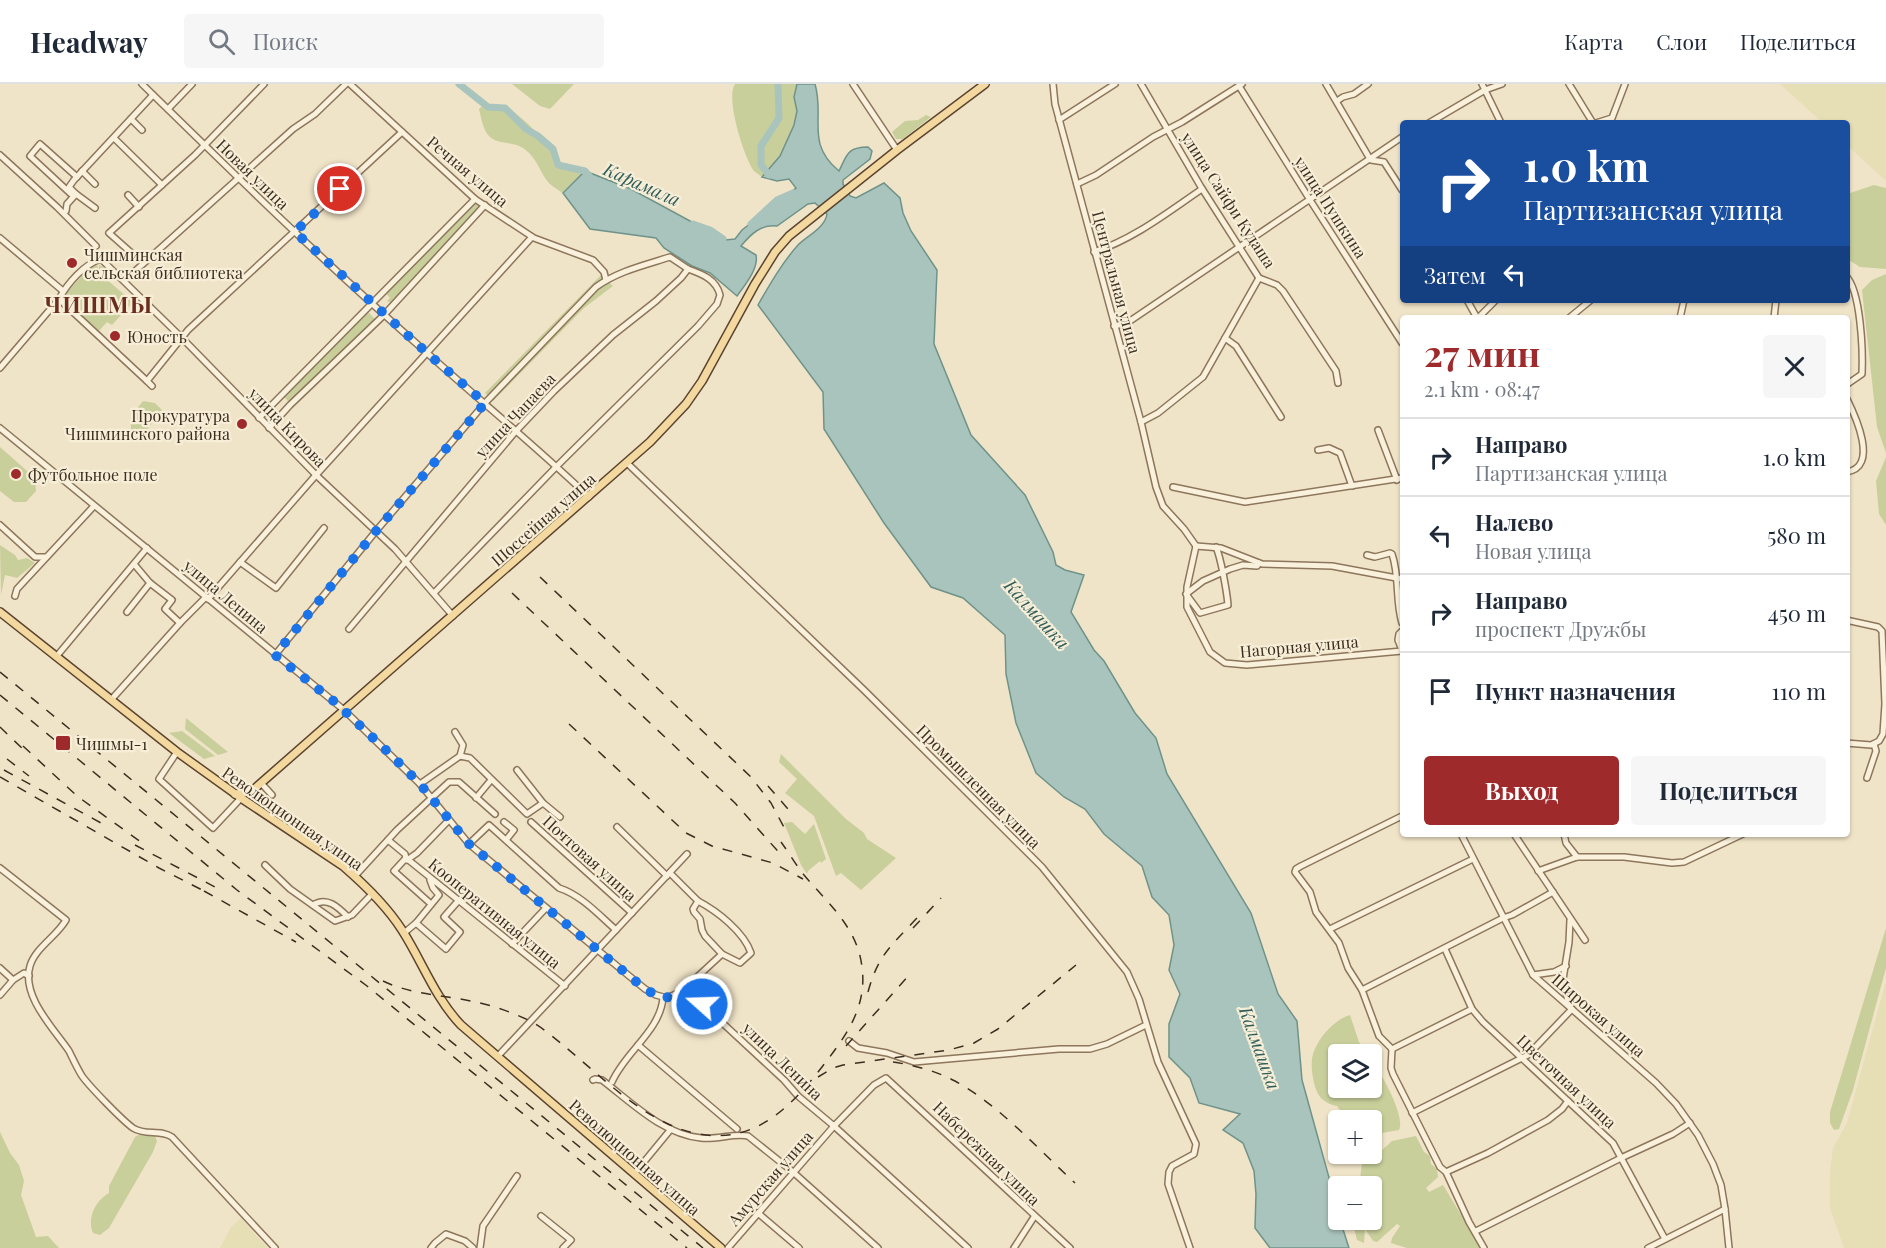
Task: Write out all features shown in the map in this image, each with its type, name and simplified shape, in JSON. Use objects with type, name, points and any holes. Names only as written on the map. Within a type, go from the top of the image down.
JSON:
[{"type":"main road","name":"Шоссейная улица","points":[[238,796],[253,790],[627,463],[686,404],[702,381],[755,284],[775,252],[789,236],[985,84]]},
{"type":"main road","name":"Революционная улица","points":[[0,612],[177,752],[355,876],[373,893],[404,933],[453,1017],[721,1248]]},
{"type":"main road","points":[[253,790],[252,800],[255,808]]},
{"type":"street","name":"Новая улица","points":[[142,84],[371,303],[557,466],[589,497]]},
{"type":"street","points":[[168,109],[192,84]]},
{"type":"street","points":[[135,256],[109,233],[205,145],[264,84]]},
{"type":"street","points":[[134,273],[238,177],[348,84]]},
{"type":"street","name":"Речная улица","points":[[348,84],[475,199],[532,237],[593,260],[604,272],[606,280]]},
{"type":"street","name":"Центральная улица","points":[[1053,84],[1059,120],[1141,422],[1156,487],[1163,506],[1196,546]]},
{"type":"street","points":[[1059,120],[1115,84]]},
{"type":"street","name":"улица Сайфи Кудаша","points":[[1141,84],[1202,189],[1259,278],[1277,285],[1283,291],[1336,371],[1338,383]]},
{"type":"street","points":[[1326,84],[1370,159],[1384,162],[1400,187]]},
{"type":"street","points":[[1337,101],[1354,94],[1368,84]]},
{"type":"street","points":[[1482,84],[1500,120]]},
{"type":"street","points":[[1435,120],[1485,90],[1502,84]]},
{"type":"street","points":[[1569,84],[1593,120]]},
{"type":"street","points":[[1605,120],[1612,118],[1625,84]]},
{"type":"street","points":[[855,85],[897,150]]},
{"type":"street","points":[[1077,184],[1096,175],[1153,137],[1241,85]]},
{"type":"street","name":"улица Пушкина","points":[[1241,85],[1310,200],[1400,339]]},
{"type":"street","points":[[95,208],[69,187],[153,95]]},
{"type":"street","points":[[131,119],[142,129]]},
{"type":"street","points":[[147,381],[181,337],[402,132]]},
{"type":"street","points":[[114,138],[162,185]]},
{"type":"street","points":[[1114,326],[1127,323],[1400,138]]},
{"type":"street","points":[[74,193],[71,194],[30,156],[40,144],[75,179]]},
{"type":"street","points":[[0,155],[96,246]]},
{"type":"street","points":[[82,171],[95,184]]},
{"type":"street","points":[[1094,252],[1111,247],[1134,235],[1202,189]]},
{"type":"street","points":[[66,211],[67,204],[74,193]]},
{"type":"street","points":[[128,195],[139,207]]},
{"type":"street","points":[[259,418],[475,199]]},
{"type":"street","points":[[269,428],[312,382],[384,315],[485,205]]},
{"type":"street","points":[[111,700],[180,623],[240,562],[532,237]]},
{"type":"street","points":[[0,368],[63,291],[1,240]]},
{"type":"street","points":[[275,655],[485,403],[596,287],[632,268],[670,256],[688,269]]},
{"type":"street","name":"улица Кирова","points":[[63,291],[91,261],[101,258],[316,476],[376,531],[453,616]]},
{"type":"street","name":"Шоссейная улица","points":[[434,593],[557,466],[698,326],[717,304],[720,295],[716,285],[706,276],[688,269]]},
{"type":"street","name":"улица Чапаева","points":[[349,629],[516,431],[613,335],[656,301],[688,269]]},
{"type":"street","points":[[1141,422],[1158,413],[1203,377],[1259,278]]},
{"type":"street","points":[[1850,282],[1856,290],[1863,360],[1862,374],[1850,382]]},
{"type":"street","points":[[58,299],[152,386]]},
{"type":"street","points":[[1481,315],[1493,303]]},
{"type":"street","points":[[1573,315],[1587,303]]},
{"type":"street","points":[[1225,338],[1236,346],[1281,417]]},
{"type":"street","points":[[1850,406],[1860,427],[1864,452],[1862,465],[1850,471]]},
{"type":"street","name":"улица Ленина","points":[[0,428],[344,710],[420,784],[469,844],[645,989],[663,998]]},
{"type":"street","points":[[1173,487],[1245,502],[1400,479],[1378,430]]},
{"type":"street","points":[[1318,450],[1329,448],[1340,453],[1352,486]]},
{"type":"street","name":"Промышленная улица","points":[[627,463],[865,691],[1042,867],[1127,972],[1139,999],[1158,1062],[1196,1144],[1194,1154],[1172,1166],[1168,1184],[1190,1248]]},
{"type":"street","points":[[15,596],[17,589],[94,507]]},
{"type":"street","points":[[0,525],[35,557],[46,557]]},
{"type":"street","points":[[240,562],[276,588],[324,528]]},
{"type":"street","points":[[1196,546],[1216,547],[1260,563],[1332,566],[1400,579]]},
{"type":"street","name":"Нагорная улица","points":[[1196,546],[1186,594],[1187,607],[1203,642],[1210,652],[1225,663],[1247,665],[1400,651]]},
{"type":"street","points":[[1216,547],[1220,556],[1222,573],[1228,605],[1200,614],[1186,594],[1203,581],[1222,573],[1237,566],[1257,566],[1260,563]]},
{"type":"street","points":[[56,657],[147,548]]},
{"type":"street","points":[[1367,555],[1375,557],[1392,554],[1400,579],[1398,606],[1400,614]]},
{"type":"street","points":[[134,564],[150,583],[172,600],[165,609],[180,623]]},
{"type":"street","points":[[127,612],[150,583]]},
{"type":"street","points":[[1850,621],[1878,627],[1882,631],[1885,704],[1883,734],[1873,745]]},
{"type":"street","points":[[1400,632],[1398,634],[1400,647]]},
{"type":"street","points":[[420,784],[460,756],[463,745],[455,732]]},
{"type":"street","points":[[1850,743],[1873,745]]},
{"type":"street","points":[[1867,778],[1876,752],[1873,745]]},
{"type":"street","points":[[177,752],[159,780],[213,828],[238,796]]},
{"type":"street","points":[[460,756],[470,758],[527,813],[543,803]]},
{"type":"street","points":[[517,770],[543,803],[560,818]]},
{"type":"street","points":[[476,798],[492,780]]},
{"type":"street","points":[[355,876],[431,797],[454,781],[459,782],[495,814]]},
{"type":"street","points":[[261,783],[273,795]]},
{"type":"street","points":[[1392,1049],[1379,1036],[1362,990],[1348,968],[1330,929],[1316,912],[1310,892],[1295,872],[1296,869],[1400,817]]},
{"type":"street","points":[[388,840],[405,854],[406,859],[417,853],[449,820]]},
{"type":"street","points":[[504,822],[514,830],[507,840]]},
{"type":"street","name":"Почтовая улица","points":[[531,822],[632,913]]},
{"type":"street","points":[[469,844],[489,825],[559,888],[567,890],[590,906],[616,930]]},
{"type":"street","points":[[616,827],[746,942],[751,953],[740,963],[722,954],[705,936],[700,919],[693,909],[698,901]]},
{"type":"street","name":"Широкая улица","points":[[1462,837],[1533,975],[1661,1088],[1690,1124],[1713,1164],[1721,1185],[1729,1248]]},
{"type":"street","points":[[1516,837],[1585,940]]},
{"type":"street","points":[[1565,837],[1576,857]]},
{"type":"street","points":[[1724,837],[1726,841]]},
{"type":"street","points":[[1538,871],[1576,857],[1624,857],[1672,863],[1684,862],[1736,837]]},
{"type":"street","points":[[498,1056],[687,854]]},
{"type":"street","name":"Кооперативная улица","points":[[431,904],[394,871],[406,859],[565,986]]},
{"type":"street","points":[[1330,929],[1473,859]]},
{"type":"street","points":[[265,865],[290,889],[335,921],[348,917],[360,908],[373,893]]},
{"type":"street","points":[[0,868],[66,920],[57,934],[37,953],[30,967],[29,976],[38,1007],[87,1082],[137,1131],[169,1134],[275,1248]]},
{"type":"street","points":[[404,933],[416,923],[439,895],[429,878]]},
{"type":"street","points":[[1362,990],[1553,892]]},
{"type":"street","points":[[416,923],[446,949],[460,932],[444,917],[459,900]]},
{"type":"street","points":[[313,905],[318,902],[331,903],[348,917]]},
{"type":"street","points":[[512,944],[546,908]]},
{"type":"street","points":[[1412,1113],[1522,1058],[1546,1038],[1570,1007],[1563,979],[1570,918]]},
{"type":"street","name":"Цветочная улица","points":[[1445,949],[1472,1009],[1613,1143],[1665,1239]]},
{"type":"street","points":[[612,1082],[617,1070],[660,1014],[663,998],[674,996],[682,991],[722,954]]},
{"type":"street","points":[[1533,975],[1554,972],[1566,966]]},
{"type":"street","points":[[0,968],[13,981]]},
{"type":"street","points":[[0,995],[24,973],[29,976]]},
{"type":"street","name":"улица Ленина","points":[[682,991],[702,1004],[784,1080],[798,1096],[968,1248]]},
{"type":"street","points":[[1392,1049],[1472,1009]]},
{"type":"street","points":[[849,1041],[858,1048],[887,1053],[914,1062],[1090,1048],[1107,1044],[1146,1025]]},
{"type":"street","points":[[638,1045],[737,1129]]},
{"type":"street","points":[[1392,1049],[1391,1068],[1412,1113],[1440,1167],[1446,1172],[1484,1248]]},
{"type":"street","points":[[593,1080],[595,1078],[602,1080],[650,1117],[671,1129],[701,1138],[744,1134],[793,1172],[878,1248]]},
{"type":"street","name":"Амурская улица","points":[[728,1248],[834,1126],[874,1085],[886,1078]]},
{"type":"street","name":"Набережная улица","points":[[886,1078],[1070,1248]]},
{"type":"street","points":[[1446,1172],[1488,1153],[1548,1120],[1568,1101]]},
{"type":"street","points":[[1476,1232],[1690,1124]]},
{"type":"street","points":[[634,1174],[671,1129]]},
{"type":"street","points":[[480,1248],[483,1226],[517,1176]]},
{"type":"street","points":[[1648,1248],[1725,1209]]},
{"type":"street","points":[[758,1213],[799,1248]]},
{"type":"street","points":[[541,1216],[571,1240],[563,1248]]},
{"type":"street","points":[[1014,1248],[1034,1217]]},
{"type":"street","points":[[431,1248],[446,1234],[465,1241],[473,1248]]},
{"type":"shaded area","points":[[1780,84],[1886,84],[1886,181],[1850,148],[1850,120],[1820,120]]},
{"type":"shaded area","points":[[1886,981],[1886,1248],[1844,1248],[1830,1208],[1833,1148],[1847,1123]]},
{"type":"shaded area","points":[[241,1218],[268,1248],[220,1248],[231,1227]]},
{"type":"green space","points":[[512,84],[574,84],[550,109],[540,106]]},
{"type":"green space","points":[[735,84],[797,84],[794,97],[797,111],[794,125],[780,156],[762,177],[754,171],[750,164],[737,128],[732,101]]},
{"type":"green space","points":[[484,104],[507,106],[553,149],[558,165],[584,171],[562,193],[548,182],[535,160],[523,148],[515,144],[496,141],[489,136],[479,109]]},
{"type":"green space","points":[[926,115],[931,117],[903,139],[896,139],[892,132],[905,121],[918,120]]},
{"type":"green space","points":[[1874,185],[1886,188],[1886,269],[1860,267],[1850,261],[1850,193]]},
{"type":"green space","points":[[475,202],[482,205],[391,303],[387,301],[390,298],[385,292]]},
{"type":"green space","points":[[97,265],[99,271],[99,265],[108,269],[106,279],[133,302],[112,325],[107,322],[99,331],[62,298],[89,268]]},
{"type":"green space","points":[[1886,274],[1886,453],[1877,427],[1862,290],[1872,280]]},
{"type":"green space","points":[[601,275],[613,286],[584,308],[493,401],[485,393]]},
{"type":"green space","points":[[367,311],[376,320],[290,403],[283,396]]},
{"type":"green space","points":[[143,401],[155,403],[162,410],[139,440],[131,434],[131,416]]},
{"type":"green space","name":"Футбольное поле","points":[[0,447],[35,478],[36,491],[26,502],[14,502],[0,491]]},
{"type":"green space","points":[[1886,457],[1886,525],[1879,514],[1876,481]]},
{"type":"green space","points":[[0,545],[15,555],[18,560],[27,558],[35,563],[17,578],[5,575],[1,595]]},
{"type":"green space","points":[[186,718],[228,752],[218,755],[185,729]]},
{"type":"green space","points":[[182,731],[215,756],[204,759],[169,733]]},
{"type":"green space","points":[[781,754],[846,819],[864,833],[867,839],[896,858],[861,890],[841,873],[836,876],[814,816],[785,793],[797,779],[779,762]]},
{"type":"green space","points":[[792,822],[805,834],[814,824],[826,859],[821,863],[820,861],[807,874],[784,823]]},
{"type":"green space","points":[[1886,928],[1886,968],[1853,1090],[1839,1129],[1834,1130],[1830,1123],[1830,1112]]},
{"type":"green space","points":[[1350,1015],[1360,1044],[1328,1044],[1328,1098],[1382,1098],[1382,1077],[1396,1105],[1400,1123],[1399,1130],[1382,1133],[1382,1110],[1340,1110],[1318,1094],[1312,1073],[1314,1051],[1328,1029]]},
{"type":"green space","points":[[0,1132],[10,1153],[19,1165],[24,1181],[21,1195],[36,1237],[48,1236],[59,1248],[0,1248]]},
{"type":"green space","points":[[140,1134],[155,1136],[157,1141],[153,1152],[109,1228],[100,1235],[93,1233],[91,1222],[96,1205],[109,1193],[109,1186],[135,1137]]},
{"type":"green space","points":[[1416,1136],[1424,1152],[1430,1156],[1431,1164],[1437,1169],[1438,1177],[1426,1188],[1429,1192],[1443,1185],[1481,1248],[1407,1248],[1391,1243],[1400,1226],[1397,1224],[1377,1242],[1373,1241],[1366,1230],[1382,1230],[1382,1176],[1360,1176],[1362,1164],[1382,1164],[1382,1150],[1392,1141]]},
{"type":"green space","points":[[1354,1230],[1365,1230],[1364,1243],[1357,1240]]},
{"type":"water","points":[[797,84],[815,84],[818,96],[819,140],[829,161],[839,171],[846,156],[852,150],[868,147],[872,151],[870,159],[843,180],[850,196],[856,198],[884,183],[900,198],[903,213],[911,231],[937,270],[934,344],[971,435],[1025,495],[1053,552],[1056,565],[1084,575],[1071,612],[1135,713],[1156,738],[1167,774],[1251,913],[1278,994],[1297,1021],[1302,1080],[1329,1176],[1328,1230],[1343,1230],[1349,1248],[1270,1248],[1255,1228],[1254,1171],[1243,1143],[1223,1130],[1240,1114],[1199,1103],[1190,1078],[1169,1057],[1169,1024],[1180,994],[1169,970],[1174,945],[1169,915],[1152,897],[1142,866],[1104,834],[1085,809],[1064,797],[1036,773],[1016,723],[1006,674],[1005,635],[963,598],[931,587],[884,523],[824,429],[823,392],[758,305],[787,259],[798,245],[819,228],[827,214],[815,203],[808,204],[777,226],[761,228],[753,234],[741,246],[756,255],[755,265],[751,276],[737,296],[710,273],[692,266],[664,248],[656,238],[590,229],[563,193],[585,171],[631,189],[725,240],[735,239],[742,230],[796,188],[789,179],[777,181],[762,177],[780,156],[794,125],[797,111],[794,97]]},
{"type":"waterway","name":"Карамала","points":[[459,84],[488,107],[505,108],[526,129],[553,149],[558,165],[585,171],[591,178]]},
{"type":"waterway","name":"Калмашка","points":[[772,174],[769,175],[761,165],[761,146],[779,118],[778,84]]},
{"type":"waterway","name":"Карамала","points":[[751,224],[777,200],[793,193]]},
{"type":"waterway","name":"Карамала","points":[[693,224],[710,230],[723,239]]},
{"type":"railway","points":[[540,577],[751,777],[771,803],[786,831]]},
{"type":"railway","points":[[512,593],[735,803],[783,857]]},
{"type":"railway","points":[[0,672],[703,1248]]},
{"type":"railway","points":[[0,695],[237,890],[367,986],[687,1248]]},
{"type":"railway","points":[[569,724],[686,833],[712,846],[773,863],[803,879]]},
{"type":"railway","points":[[0,727],[28,754]]},
{"type":"railway","points":[[23,746],[77,796],[145,845]]},
{"type":"railway","points":[[7,759],[29,776]]},
{"type":"railway","points":[[4,770],[101,823]]},
{"type":"railway","points":[[0,777],[159,868],[210,894]]},
{"type":"railway","points":[[768,786],[788,809]]},
{"type":"railway","points":[[383,981],[415,991],[486,1005],[530,1021],[551,1035],[624,1096],[658,1119],[676,1127],[715,1136],[752,1129],[783,1110],[822,1067],[841,1041],[856,1014],[863,985],[859,952],[849,930],[836,911],[804,875],[781,842]]},
{"type":"railway","points":[[135,845],[215,887]]},
{"type":"railway","points":[[204,891],[296,942]]},
{"type":"railway","points":[[913,928],[941,898]]},
{"type":"railway","points":[[868,992],[881,960],[917,918]]},
{"type":"railway","points":[[818,1077],[843,1065],[949,1050],[974,1043],[998,1029],[1076,965]]},
{"type":"railway","points":[[846,1046],[910,974]]},
{"type":"railway","points":[[893,1062],[933,1071],[971,1091],[1003,1115],[1075,1183]]},
{"type":"place","name":"Чишминская сельская библиотека","points":[[72,263]]},
{"type":"place","name":"Юность","points":[[115,336]]},
{"type":"place","name":"Прокуратура Чишминского района","points":[[242,424]]},
{"type":"place","name":"Футбольное поле","points":[[16,474]]},
{"type":"place","name":"Чишмы-1","points":[[63,743]]},
{"type":"district","name":"ЧИШМЫ","points":[[99,304]]},
{"type":"route","points":[[340,189],[295,232],[485,403],[275,655],[336,703],[388,752],[420,784],[469,844],[645,989],[663,998],[677,995],[682,991],[702,1004]]}]
